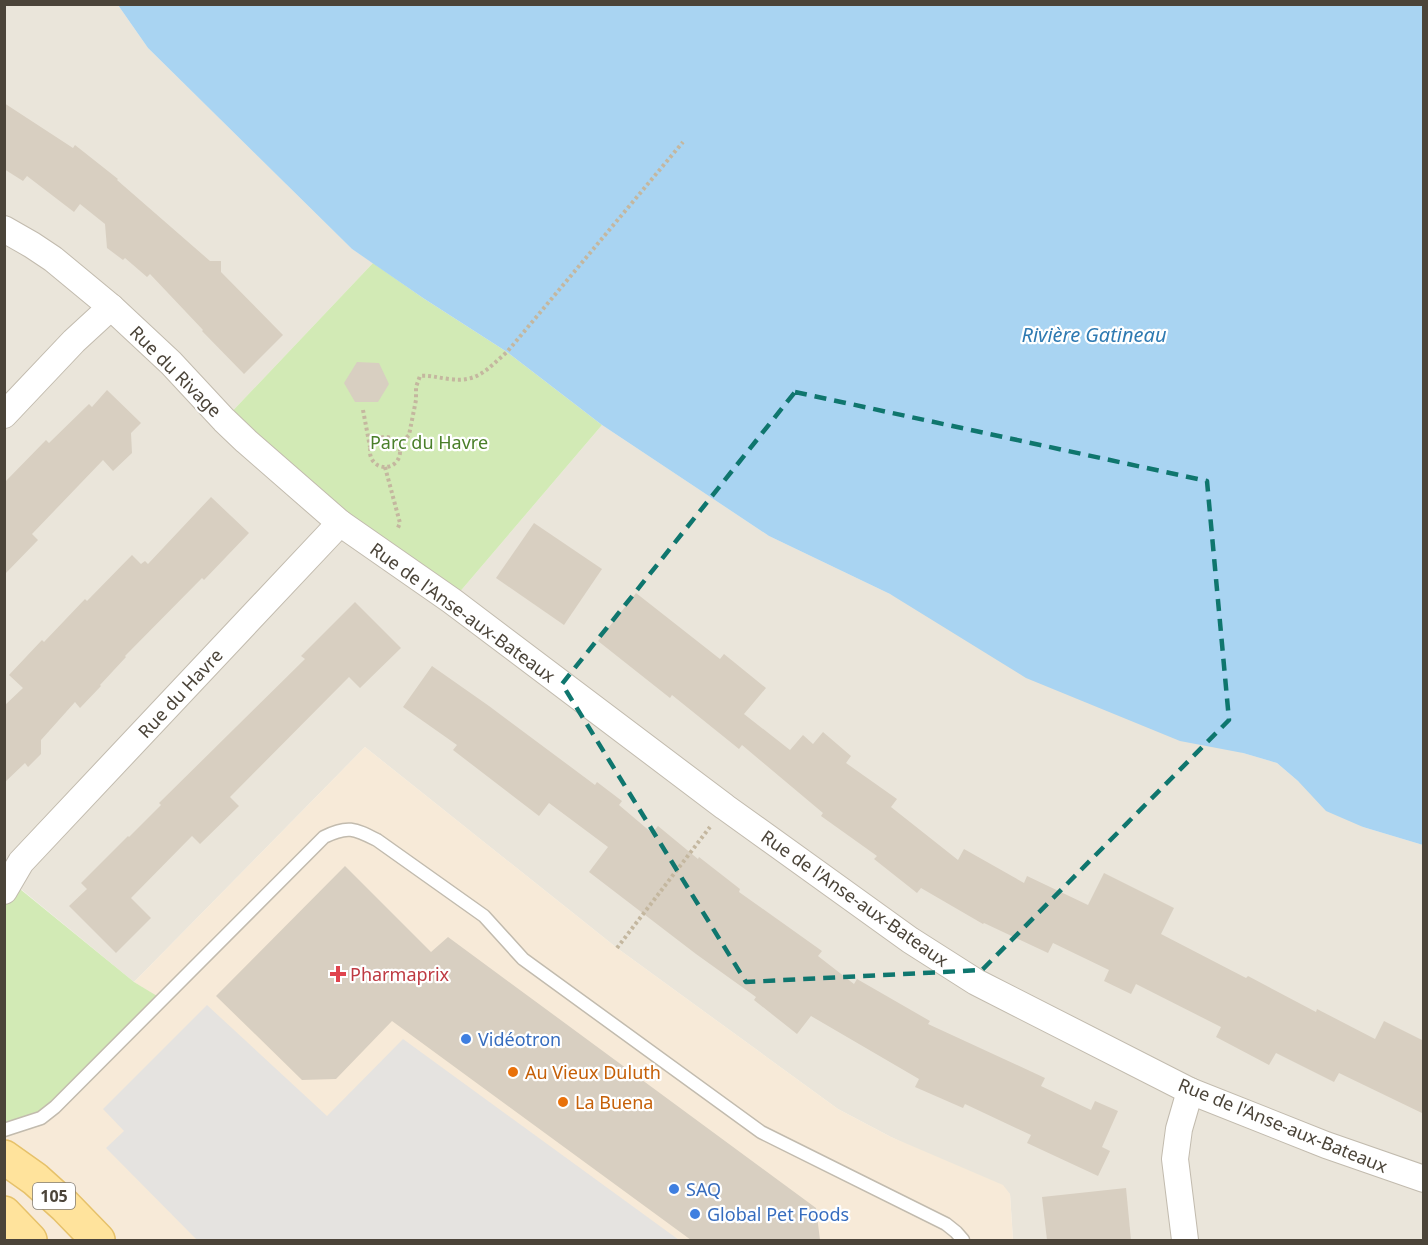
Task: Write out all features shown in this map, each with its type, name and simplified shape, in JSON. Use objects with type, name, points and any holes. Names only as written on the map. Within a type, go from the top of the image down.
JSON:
[{"type":"main road","name":"105","points":[[4,1157],[35,1179],[98,1240]]},
{"type":"main road","name":"105","points":[[4,1213],[30,1240]]},
{"type":"street","name":"Rue du Rivage","points":[[4,229],[32,244],[111,307],[171,363],[238,434],[340,524]]},
{"type":"street","points":[[4,415],[74,341],[111,307]]},
{"type":"street","name":"Rue de l'Anse-aux-Bateaux","points":[[340,524],[389,556],[471,616],[725,807],[910,940],[976,982],[1190,1091],[1326,1145],[1424,1179]]},
{"type":"street","name":"Rue du Havre","points":[[4,891],[13,866],[340,524]]},
{"type":"street","points":[[1185,1240],[1175,1159],[1179,1129],[1190,1091]]},
{"type":"lane","points":[[4,1130],[41,1118],[55,1107],[324,837],[337,831],[358,830],[377,840],[484,916],[523,959],[761,1132],[946,1224],[963,1240]]},
{"type":"path","points":[[398,446],[409,435],[416,400],[416,387],[420,376],[432,375],[449,379],[480,376],[507,352],[683,141]]},
{"type":"path","points":[[363,410],[372,459],[379,466],[390,466],[397,460],[400,452],[393,440],[388,438],[381,438],[370,448]]},
{"type":"path","points":[[385,467],[400,523],[389,556]]},
{"type":"path","points":[[617,948],[725,807]]},
{"type":"highlighted area","points":[[795,392],[1207,481],[1229,720],[982,970],[746,982],[562,684]]},
{"type":"shaded area","points":[[4,5],[118,5],[148,48],[352,249],[373,263],[224,420],[452,601],[602,425],[769,536],[890,594],[1243,753],[1277,763],[1298,781],[1363,827],[1423,845],[1423,1240],[1013,1240],[1010,1194],[838,1109],[617,948],[365,747],[134,982],[5,876]]},
{"type":"shaded area","points":[[365,747],[617,948],[838,1109],[891,1137],[1003,1185],[1010,1194],[1013,1240],[5,1240],[5,1130],[161,999],[134,982]]},
{"type":"shaded area","points":[[207,1005],[327,1116],[403,1039],[679,1240],[197,1240],[106,1148],[124,1131],[103,1109]]},
{"type":"green space","name":"Parc du Havre","points":[[373,263],[507,352],[602,425],[452,601],[224,420]]},
{"type":"green space","points":[[4,876],[134,982],[162,999],[55,1107],[4,1130]]},
{"type":"water","name":"Rivière Gatineau","points":[[118,5],[1423,5],[1423,845],[1363,827],[1326,811],[1298,781],[1277,763],[1243,753],[1180,741],[1026,678],[890,594],[769,536],[602,425],[507,352],[352,249],[148,48]]},
{"type":"building","points":[[4,103],[73,148],[75,145],[118,179],[210,261],[221,261],[221,272],[283,335],[244,374],[150,274],[147,277],[125,258],[123,260],[107,248],[105,224],[80,204],[74,212],[27,176],[23,181],[4,169]]},
{"type":"building","points":[[357,362],[379,363],[389,384],[378,402],[355,402],[344,383]]},
{"type":"building","points":[[107,390],[141,423],[131,433],[132,453],[113,471],[103,460],[32,534],[38,540],[4,575],[4,483],[46,440],[49,443],[89,404],[92,407]]},
{"type":"building","points":[[211,497],[249,533],[125,656],[80,708],[75,702],[41,740],[41,754],[28,767],[25,763],[4,783],[4,706],[23,688],[9,675],[42,640],[44,642],[132,555],[141,564],[145,561],[148,564]]},
{"type":"building","points":[[534,523],[602,569],[564,625],[496,578]]},
{"type":"building","points":[[636,593],[720,659],[724,654],[766,688],[744,714],[790,750],[803,735],[813,744],[823,732],[851,756],[846,763],[897,799],[891,807],[958,860],[964,849],[1024,883],[1027,876],[1088,905],[1104,873],[1174,908],[1161,934],[1246,978],[1248,976],[1316,1012],[1317,1009],[1375,1039],[1384,1021],[1424,1041],[1424,1114],[1339,1073],[1334,1082],[1276,1053],[1269,1065],[1216,1037],[1221,1027],[1136,984],[1131,994],[1104,981],[1109,970],[1053,943],[1048,953],[983,924],[921,888],[917,893],[874,859],[877,856],[821,816],[823,813],[742,745],[739,749],[672,695],[670,698],[598,641]]},
{"type":"building","points":[[355,602],[401,648],[360,688],[349,677],[230,797],[239,806],[200,844],[192,836],[131,898],[151,918],[116,953],[69,906],[87,889],[81,883],[305,659],[301,656]]},
{"type":"building","points":[[432,666],[595,785],[597,782],[622,801],[619,805],[652,833],[658,826],[740,889],[739,892],[822,951],[818,956],[854,984],[857,979],[930,1021],[928,1024],[1045,1078],[1041,1086],[1091,1110],[1095,1101],[1118,1111],[1102,1147],[1110,1151],[1098,1176],[1027,1143],[1031,1135],[965,1104],[963,1108],[915,1087],[919,1079],[811,1016],[797,1034],[754,1000],[756,997],[589,872],[608,847],[549,803],[539,816],[453,750],[457,745],[403,707]]},
{"type":"building","points":[[345,866],[431,952],[448,937],[816,1208],[820,1240],[691,1240],[392,1021],[336,1079],[302,1080],[216,996]]},
{"type":"building","points":[[1126,1188],[1131,1240],[1047,1240],[1042,1197]]},
{"type":"place","name":"Pharmaprix","points":[[338,974]]},
{"type":"place","name":"Vidéotron","points":[[466,1039]]},
{"type":"place","name":"Au Vieux Duluth","points":[[513,1072]]},
{"type":"place","name":"La Buena","points":[[563,1102]]},
{"type":"place","name":"SAQ","points":[[674,1189]]},
{"type":"place","name":"Global Pet Foods","points":[[695,1214]]}]
